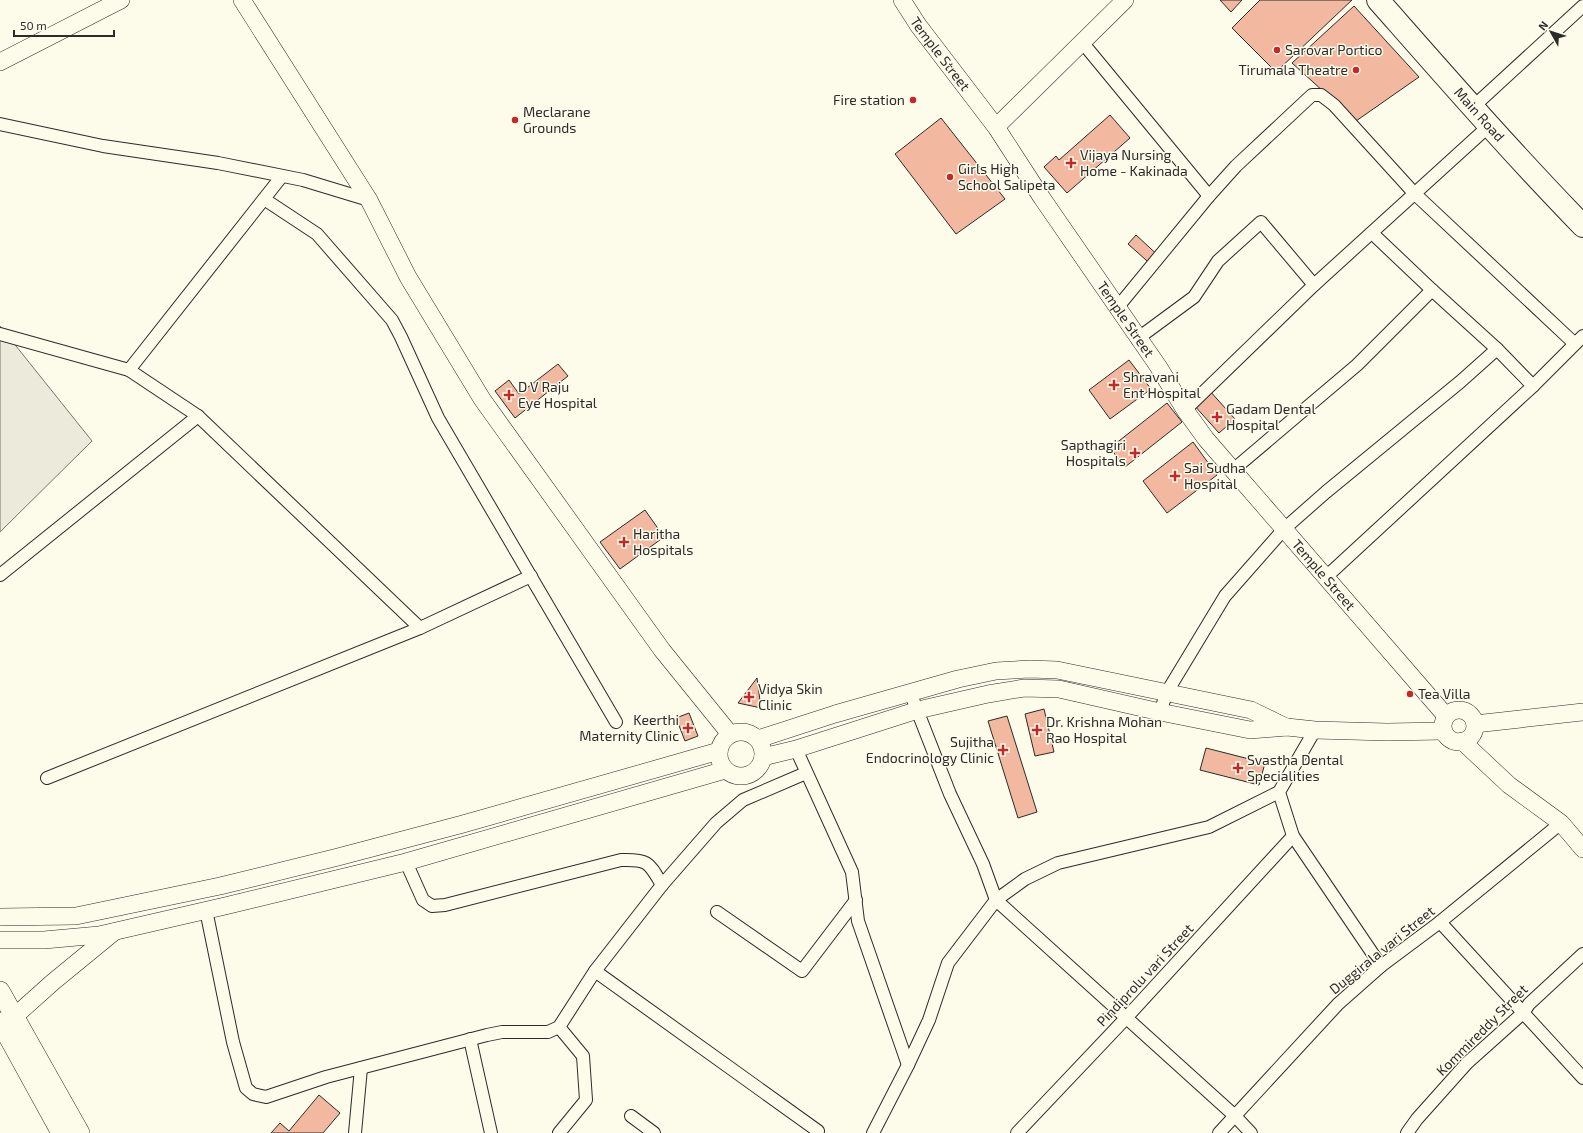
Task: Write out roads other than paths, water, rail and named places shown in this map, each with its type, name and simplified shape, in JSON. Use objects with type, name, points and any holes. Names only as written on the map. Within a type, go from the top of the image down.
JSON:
[{"type":"highway","name":"Main Road","points":[[1378,0],[1546,188],[1583,226]]},
{"type":"main road","points":[[0,991],[8,1019],[61,1133]]},
{"type":"main road","points":[[8,1019],[80,1133]]},
{"type":"street","points":[[0,62],[121,0]]},
{"type":"street","points":[[242,0],[370,200],[408,277],[482,399],[662,650],[730,734]]},
{"type":"street","name":"Temple Street","points":[[902,0],[918,25],[996,127],[1042,198],[1137,339],[1158,366],[1185,410],[1206,439],[1326,578],[1445,723]]},
{"type":"street","points":[[996,127],[1125,0]]},
{"type":"street","points":[[1473,107],[1583,6]]},
{"type":"street","points":[[1082,42],[1209,196]]},
{"type":"street","points":[[1117,308],[1209,196],[1236,166],[1312,95],[1321,95],[1334,105],[1414,193],[1579,339],[1533,386],[1326,578]]},
{"type":"street","points":[[0,124],[103,146],[218,163],[303,180],[370,200]]},
{"type":"street","points":[[1185,410],[1314,285],[1490,125]]},
{"type":"street","points":[[129,370],[282,176]]},
{"type":"street","points":[[264,199],[317,234],[392,320],[438,418],[616,722]]},
{"type":"street","points":[[1137,339],[1194,297],[1218,261],[1260,222],[1314,285]]},
{"type":"street","points":[[1372,232],[1432,290],[1497,349],[1533,386]]},
{"type":"street","points":[[1233,470],[1356,365],[1432,290]]},
{"type":"street","points":[[0,334],[129,370],[198,416],[420,628]]},
{"type":"street","points":[[1160,712],[1166,692],[1225,596],[1284,529],[1326,492],[1460,382],[1497,349]]},
{"type":"street","points":[[0,575],[198,416]]},
{"type":"street","points":[[47,778],[420,628],[531,576]]},
{"type":"street","points":[[758,739],[910,692],[958,679],[996,671],[1030,669],[1057,670],[1251,710],[1286,727]]},
{"type":"street","points":[[763,757],[796,749],[918,710],[988,694],[1024,688],[1059,689],[1160,712],[1250,730],[1286,727],[1315,730],[1387,732],[1445,723]]},
{"type":"street","points":[[910,692],[950,794],[983,864],[996,900],[1235,1116],[1250,1133]]},
{"type":"street","points":[[1462,742],[1472,735],[1475,724],[1469,713],[1463,710],[1457,710],[1451,712],[1445,723],[1446,736],[1450,740],[1462,742],[1509,785],[1561,823],[1583,849]]},
{"type":"street","points":[[1475,724],[1583,712]]},
{"type":"street","points":[[873,1133],[929,1020],[948,963],[996,900],[1025,879],[1058,863],[1209,827],[1279,792],[1315,730]]},
{"type":"street","points":[[740,732],[750,733],[758,739],[763,748],[763,757],[760,767],[752,774],[743,777],[733,775],[725,770],[720,761],[719,751],[722,741],[730,734],[740,732]]},
{"type":"street","points":[[796,749],[852,872],[858,921],[908,1065]]},
{"type":"street","points":[[0,917],[76,916],[220,886],[463,824],[719,751]]},
{"type":"street","points":[[0,940],[44,940],[99,935],[225,906],[406,862],[725,770]]},
{"type":"street","points":[[206,910],[233,1042],[246,1088],[253,1094],[266,1096],[326,1077],[502,1032],[548,1032],[560,1027],[595,971],[662,885],[716,823],[743,800],[806,773]]},
{"type":"street","points":[[1279,792],[1293,836],[1381,966]]},
{"type":"street","name":"Duggirala vari Street","points":[[1219,1133],[1338,1004],[1381,966],[1440,922],[1561,823]]},
{"type":"street","name":"Pindiprolu vari Street","points":[[1017,1133],[1126,1018],[1293,836]]},
{"type":"street","points":[[406,862],[423,900],[432,906],[445,905],[621,860],[638,859],[650,865],[662,885]]},
{"type":"street","points":[[220,886],[225,906]]},
{"type":"street","points":[[717,912],[802,971],[856,900]]},
{"type":"street","points":[[1440,922],[1583,1078]]},
{"type":"street","points":[[8,1019],[116,931]]},
{"type":"street","name":"Kommireddy Street","points":[[1407,1133],[1417,1119],[1467,1063],[1523,1013],[1529,1004],[1583,954]]},
{"type":"street","points":[[595,971],[818,1131]]},
{"type":"street","points":[[559,1133],[586,1100],[583,1056],[560,1027]]},
{"type":"street","points":[[470,1039],[491,1133]]},
{"type":"street","points":[[355,1133],[361,1068]]},
{"type":"street","points":[[631,1116],[654,1133]]},
{"type":"place","name":"Sarovar Portico","points":[[1277,50]]},
{"type":"place","name":"Tirumala Theatre","points":[[1356,70]]},
{"type":"place","name":"Fire station","points":[[913,100]]},
{"type":"place","name":"Meclarane Grounds","points":[[515,120]]},
{"type":"place","name":"Vijaya Nursing Home - Kakinada","points":[[1071,163]]},
{"type":"place","name":"Girls High School Salipeta","points":[[950,177]]},
{"type":"place","name":"Shravani Ent Hospital","points":[[1114,385]]},
{"type":"place","name":"D V Raju Eye Hospital","points":[[509,395]]},
{"type":"place","name":"Gadam Dental Hospital","points":[[1217,417]]},
{"type":"place","name":"Sapthagiri Hospitals","points":[[1135,453]]},
{"type":"place","name":"Sai Sudha Hospital","points":[[1175,476]]},
{"type":"place","name":"Haritha Hospitals","points":[[624,542]]},
{"type":"place","name":"Tea Villa","points":[[1410,694]]},
{"type":"place","name":"Vidya Skin Clinic","points":[[749,697]]},
{"type":"place","name":"Keerthi Maternity Clinic","points":[[688,728]]},
{"type":"place","name":"Dr. Krishna Mohan Rao Hospital","points":[[1037,730]]},
{"type":"place","name":"Sujitha Endocrinology Clinic","points":[[1003,750]]},
{"type":"place","name":"Svastha Dental Specialities","points":[[1238,768]]}]
